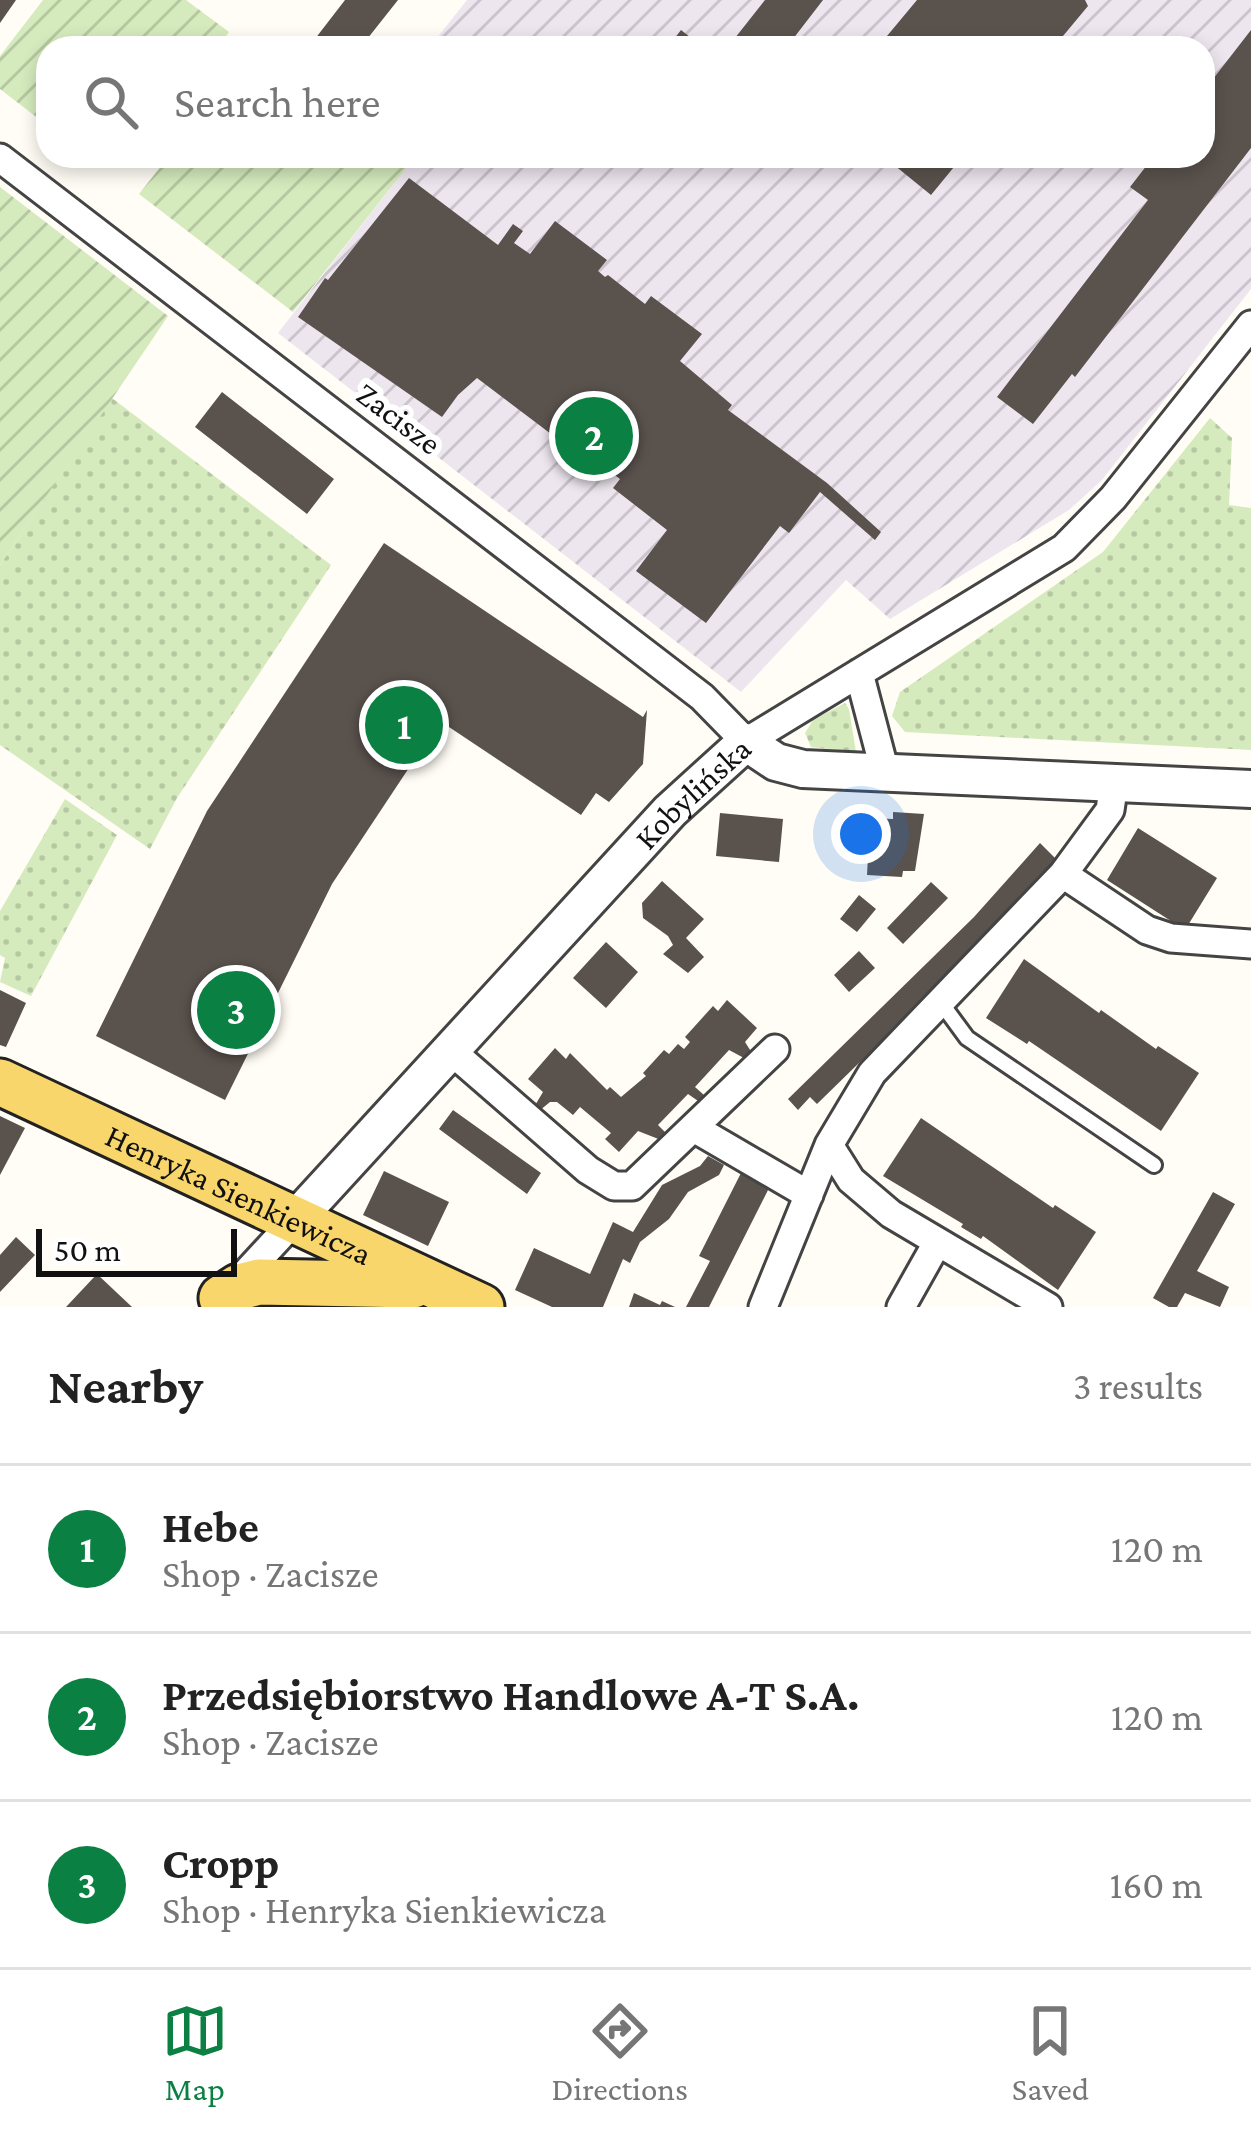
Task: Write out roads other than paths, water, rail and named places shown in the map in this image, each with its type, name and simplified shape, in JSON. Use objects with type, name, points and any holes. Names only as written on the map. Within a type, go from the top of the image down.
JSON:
[{"type":"main road","name":"Henryka Sienkiewicza","points":[[0,1082],[481,1307]]},
{"type":"main road","points":[[219,1303],[238,1287],[260,1282],[435,1286]]},
{"type":"street","name":"Zacisze","points":[[0,158],[702,697],[746,742]]},
{"type":"street","points":[[746,742],[1064,548],[1113,498],[1251,325]]},
{"type":"street","points":[[859,673],[885,772]]},
{"type":"street","name":"Kobylińska","points":[[294,1221],[670,812],[746,742],[776,762],[803,769],[1251,789]]},
{"type":"street","points":[[763,1307],[829,1145],[872,1073],[1063,874],[1110,810],[1114,783]]},
{"type":"street","points":[[1063,874],[1147,930],[1171,938],[1251,944]]},
{"type":"street","points":[[450,1050],[588,1170],[614,1186],[632,1186],[775,1049]]},
{"type":"street","points":[[694,1128],[809,1195]]},
{"type":"street","points":[[829,1145],[851,1180],[891,1214],[1048,1307]]},
{"type":"street","points":[[219,1303],[294,1221]]},
{"type":"street","points":[[901,1307],[937,1243]]},
{"type":"lane","points":[[942,1004],[967,1038],[1154,1165]]},
{"type":"place","name":"Przedsiębiorstwo Handlowe A-T S.A.","points":[[594,436]]},
{"type":"place","name":"Hebe","points":[[404,725]]},
{"type":"place","name":"Cropp","points":[[236,1010]]}]
